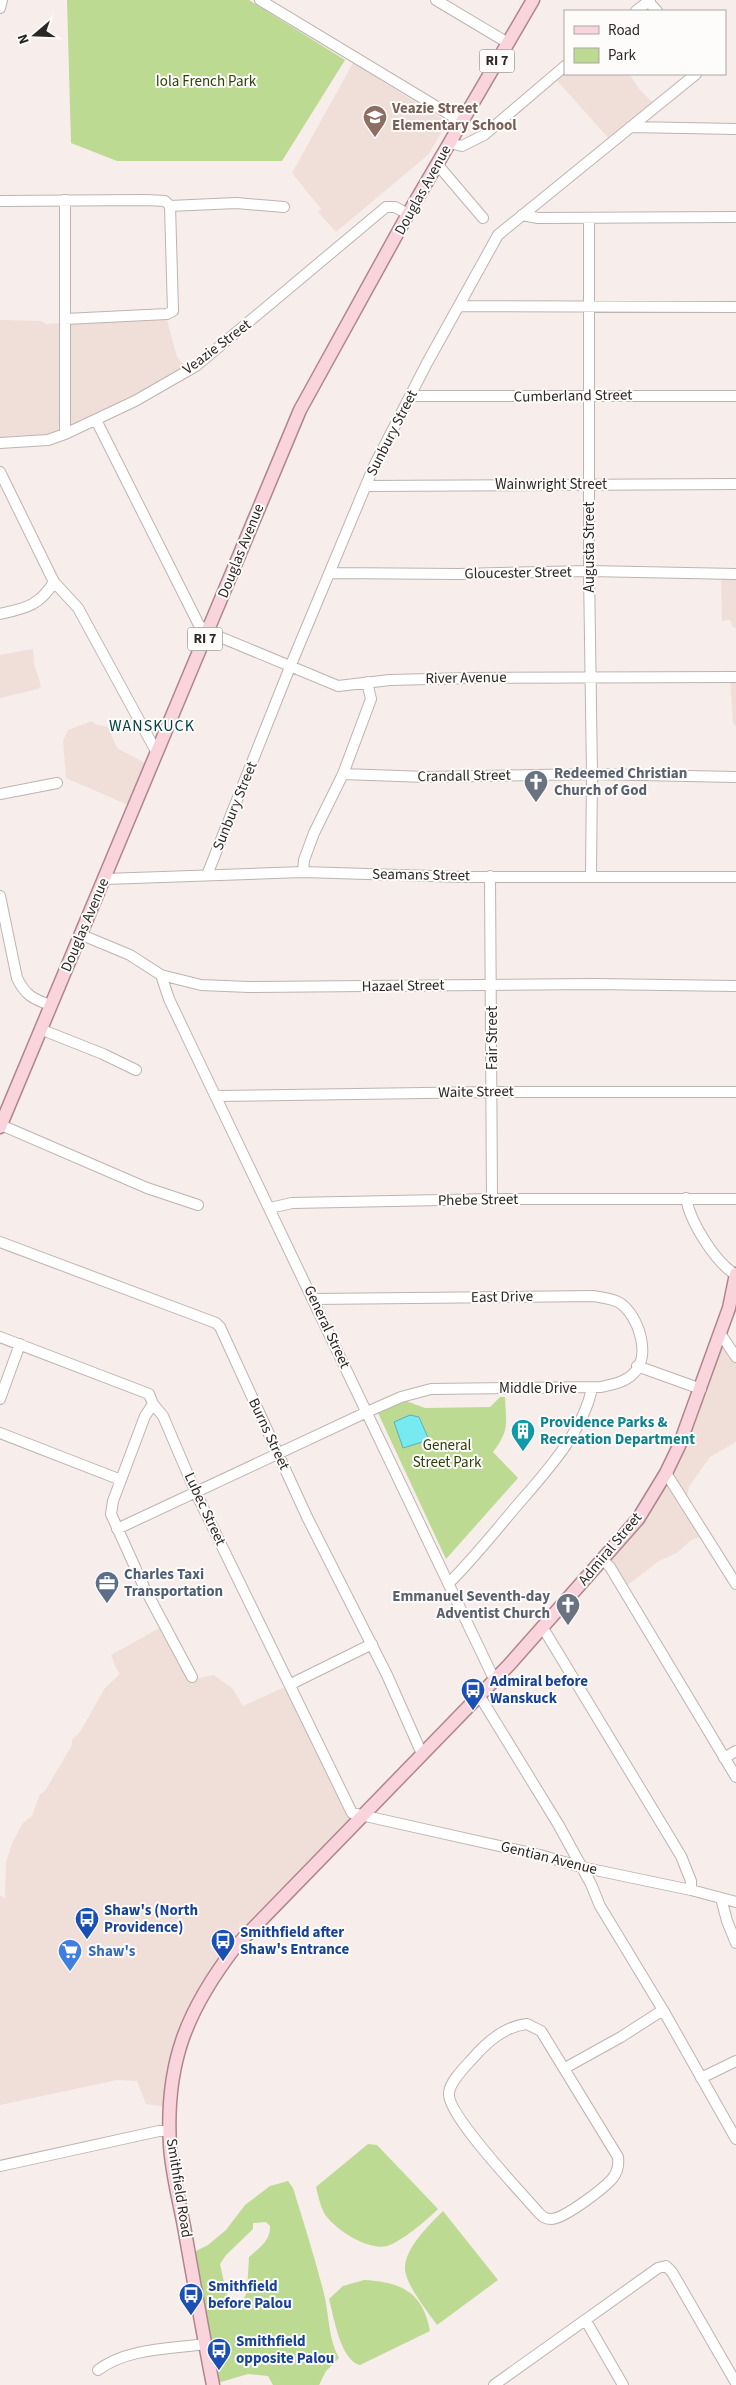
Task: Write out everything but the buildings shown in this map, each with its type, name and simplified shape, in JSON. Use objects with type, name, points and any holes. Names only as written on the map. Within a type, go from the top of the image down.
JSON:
[{"type":"main road","name":"Douglas Avenue","points":[[0,1126],[50,1005],[82,935],[300,410],[408,214],[533,0]]},
{"type":"main road","name":"Admiral Street","points":[[362,1816],[543,1628],[638,1519],[666,1473],[701,1389],[732,1298],[736,1275]]},
{"type":"main road","name":"Smithfield Road","points":[[213,2385],[170,2148],[170,2100],[177,2055],[189,2019],[212,1977],[236,1946],[276,1902],[362,1816]]},
{"type":"street","points":[[0,8],[2,0]]},
{"type":"street","points":[[260,0],[462,122]]},
{"type":"street","points":[[436,0],[508,43]]},
{"type":"street","points":[[637,10],[649,0]]},
{"type":"street","points":[[449,143],[462,146],[484,135],[564,67]]},
{"type":"street","name":"Sunbury Street","points":[[207,875],[290,667],[366,486],[411,396],[498,235],[695,75]]},
{"type":"street","points":[[630,127],[736,129]]},
{"type":"street","points":[[437,164],[483,218]]},
{"type":"street","points":[[65,200],[65,434]]},
{"type":"street","points":[[0,201],[146,200],[165,201],[170,206],[173,311],[166,314],[65,319]]},
{"type":"street","points":[[170,206],[236,203],[284,206]]},
{"type":"street","name":"Veazie Street","points":[[0,443],[48,440],[135,401],[196,366],[386,207],[395,206],[408,214]]},
{"type":"street","points":[[522,215],[538,218],[736,217]]},
{"type":"street","name":"Augusta Street","points":[[588,218],[589,572],[592,676],[591,876]]},
{"type":"street","points":[[460,306],[736,307]]},
{"type":"street","name":"Cumberland Street","points":[[411,396],[736,396]]},
{"type":"street","points":[[96,420],[199,625],[208,632]]},
{"type":"street","points":[[0,472],[54,582],[78,608],[157,753]]},
{"type":"street","name":"Wainwright Street","points":[[366,486],[736,484]]},
{"type":"street","name":"Gloucester Street","points":[[330,573],[589,572],[736,574]]},
{"type":"street","points":[[0,614],[35,604],[44,597],[54,582]]},
{"type":"street","name":"River Avenue","points":[[208,632],[338,686],[353,686],[367,682],[592,676],[736,677]]},
{"type":"street","points":[[303,872],[304,860],[314,833],[343,774],[371,699],[367,682]]},
{"type":"street","name":"Crandall Street","points":[[343,774],[426,777],[592,774],[736,777]]},
{"type":"street","points":[[0,794],[57,783]]},
{"type":"street","name":"Seamans Street","points":[[105,879],[303,872],[490,876],[736,877]]},
{"type":"street","name":"Fair Street","points":[[490,876],[492,1199]]},
{"type":"street","points":[[0,896],[17,978],[22,989],[28,996],[50,1005]]},
{"type":"street","name":"Hazael Street","points":[[82,935],[130,955],[161,975],[201,985],[249,987],[492,985],[736,986]]},
{"type":"street","name":"General Street","points":[[161,975],[169,999],[494,1679]]},
{"type":"street","points":[[40,1029],[103,1054],[136,1070]]},
{"type":"street","name":"Waite Street","points":[[216,1096],[492,1092],[736,1092]]},
{"type":"street","points":[[0,1126],[154,1191],[198,1205]]},
{"type":"street","points":[[686,1198],[690,1216],[719,1260],[736,1275]]},
{"type":"street","name":"Phebe Street","points":[[270,1208],[292,1203],[492,1199],[736,1199]]},
{"type":"street","name":"Burns Street","points":[[0,1242],[216,1323],[220,1327],[277,1453],[372,1644],[422,1754]]},
{"type":"street","name":"East Drive","points":[[313,1299],[580,1295],[609,1299],[626,1308],[635,1319],[642,1350],[637,1366]]},
{"type":"street","points":[[720,1333],[736,1357]]},
{"type":"street","name":"Lubec Street","points":[[0,1336],[148,1394],[153,1404],[163,1416],[195,1491],[291,1684],[347,1804],[352,1813],[362,1816]]},
{"type":"street","points":[[0,1399],[20,1344]]},
{"type":"street","points":[[637,1366],[701,1389]]},
{"type":"street","name":"Middle Drive","points":[[117,1529],[195,1491],[401,1397],[431,1389],[592,1388],[624,1381],[635,1373],[637,1366]]},
{"type":"street","points":[[448,1584],[542,1476],[573,1434],[589,1403],[592,1388]]},
{"type":"street","points":[[153,1404],[145,1416],[113,1501],[111,1514],[144,1587],[192,1677]]},
{"type":"street","points":[[0,1433],[121,1480]]},
{"type":"street","points":[[666,1473],[736,1584]]},
{"type":"street","points":[[602,1559],[610,1567],[736,1777]]},
{"type":"street","points":[[543,1628],[682,1856],[691,1882],[691,1890]]},
{"type":"street","points":[[291,1684],[372,1644]]},
{"type":"street","points":[[479,1695],[538,1791],[581,1867],[600,1906],[663,2010],[736,2139]]},
{"type":"street","points":[[724,1758],[736,1751]]},
{"type":"street","name":"Gentian Avenue","points":[[362,1816],[540,1855],[581,1867],[691,1890],[736,1902]]},
{"type":"street","points":[[721,1898],[727,1921],[736,1943]]},
{"type":"street","points":[[565,2068],[621,2037],[663,2010]]},
{"type":"street","points":[[520,2025],[533,2026],[541,2031],[565,2068],[616,2152],[618,2163],[616,2173],[608,2183],[558,2218],[548,2219],[538,2212],[462,2123],[452,2108],[448,2095],[450,2088],[485,2045],[520,2025]]},
{"type":"street","points":[[701,2078],[736,2061]]},
{"type":"street","points":[[0,2166],[114,2140],[170,2131]]},
{"type":"street","points":[[494,2385],[510,2380],[586,2321],[662,2266],[666,2266],[672,2272],[736,2383]]},
{"type":"street","points":[[586,2321],[623,2385]]},
{"type":"street","points":[[98,2370],[107,2363],[123,2356],[205,2344]]},
{"type":"shaded area","name":"Veazie Street Elementary School","points":[[353,63],[447,122],[429,154],[336,232],[318,212],[321,209],[292,173]]},
{"type":"shaded area","points":[[564,67],[564,75],[630,75],[640,90],[654,104],[610,140],[553,76]]},
{"type":"shaded area","points":[[166,316],[177,357],[189,371],[74,433],[0,443],[0,320],[41,321],[46,324]]},
{"type":"shaded area","points":[[736,574],[736,628],[733,627],[730,620],[722,621],[721,576]]},
{"type":"shaded area","points":[[33,649],[34,664],[41,686],[38,689],[0,698],[0,655]]},
{"type":"shaded area","points":[[736,677],[736,726],[733,723],[730,679]]},
{"type":"shaded area","points":[[92,721],[95,724],[108,727],[117,748],[147,764],[128,805],[66,778],[63,741],[68,730]]},
{"type":"shaded area","points":[[718,1330],[736,1353],[736,1442],[710,1457],[689,1487],[686,1499],[706,1534],[690,1541],[677,1553],[659,1561],[624,1588],[606,1557],[664,1481]]},
{"type":"shaded area","points":[[163,1626],[194,1679],[214,1675],[232,1688],[243,1706],[289,1685],[356,1822],[232,1957],[193,2025],[166,2107],[146,2104],[137,2081],[117,2080],[0,2105],[0,1895],[5,1899],[6,1862],[12,1844],[22,1824],[32,1816],[40,1794],[45,1791],[72,1745],[72,1740],[80,1732],[105,1688],[120,1674],[111,1655]]},
{"type":"green space","name":"Iola French Park","points":[[67,0],[249,0],[345,60],[282,161],[117,161],[71,143]]},
{"type":"green space","name":"General Street Park","points":[[500,1397],[505,1397],[506,1426],[502,1438],[493,1452],[518,1478],[446,1559],[378,1413],[406,1401],[425,1408],[490,1407]]},
{"type":"green space","points":[[368,2144],[377,2145],[438,2209],[406,2235],[387,2246],[379,2247],[361,2242],[335,2226],[324,2213],[316,2187]]},
{"type":"green space","points":[[288,2181],[293,2188],[318,2270],[331,2336],[339,2358],[326,2371],[319,2385],[273,2385],[268,2376],[248,2374],[214,2384],[188,2255],[208,2245],[226,2230],[245,2205],[270,2186]],"holes":[[[266,2222],[270,2226],[269,2235],[266,2240],[249,2257],[247,2292],[243,2300],[234,2305],[228,2300],[220,2264],[226,2255],[253,2229],[253,2223]]]},
{"type":"green space","points":[[443,2211],[498,2280],[437,2325],[413,2290],[405,2268],[406,2260],[413,2245]]},
{"type":"green space","points":[[364,2280],[389,2283],[416,2298],[427,2318],[430,2331],[360,2365],[347,2355],[343,2347],[329,2299],[343,2286]]},
{"type":"water","points":[[410,1415],[419,1417],[429,1440],[403,1448],[394,1422]]},
{"type":"place","name":"Veazie Street Elementary School","points":[[375,138]]},
{"type":"place","name":"Redeemed Christian Church of God","points":[[536,803]]},
{"type":"place","name":"Providence Parks & Recreation Department","points":[[523,1452]]},
{"type":"place","name":"Charles Taxi Transportation","points":[[107,1604]]},
{"type":"place","name":"Emmanuel Seventh-day Adventist Church","points":[[568,1626]]},
{"type":"place","name":"Admiral before Wanskuck","points":[[473,1711]]},
{"type":"place","name":"Shaw's (North Providence)","points":[[87,1940]]},
{"type":"place","name":"Smithfield after Shaw's Entrance","points":[[223,1962]]},
{"type":"place","name":"Shaw's","points":[[70,1972]]},
{"type":"place","name":"Smithfield before Palou","points":[[191,2316]]},
{"type":"place","name":"Smithfield opposite Palou","points":[[219,2371]]},
{"type":"district","name":"WANSKUCK","points":[[152,726]]}]
